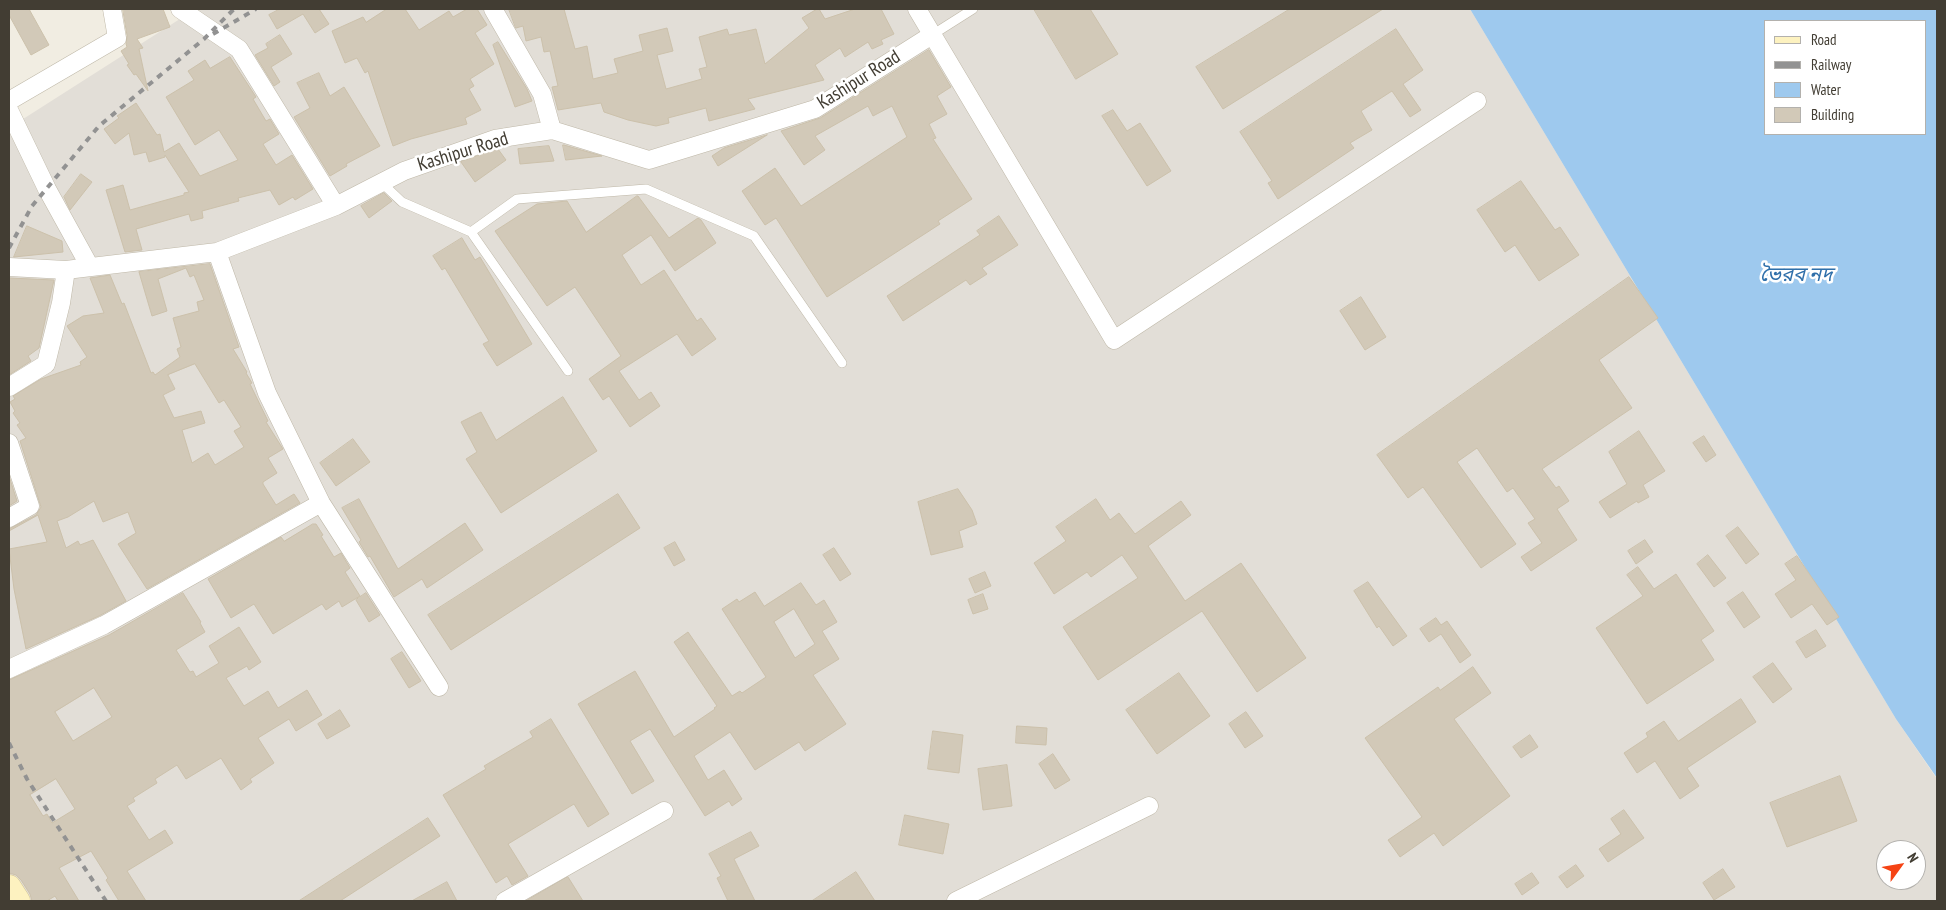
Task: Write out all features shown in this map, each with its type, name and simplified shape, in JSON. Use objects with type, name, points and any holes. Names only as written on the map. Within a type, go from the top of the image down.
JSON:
[{"type":"main road","points":[[9,887],[18,901]]},
{"type":"street","points":[[9,101],[117,38],[112,9]]},
{"type":"street","points":[[180,9],[239,49],[336,206]]},
{"type":"street","points":[[492,9],[542,94],[552,130]]},
{"type":"street","points":[[917,9],[1114,340],[1477,101]]},
{"type":"street","name":"Kashipur Road","points":[[9,267],[66,270],[217,252],[336,206],[404,171],[495,139],[552,130],[649,160],[815,109],[932,35]]},
{"type":"street","points":[[9,110],[47,189],[90,268]]},
{"type":"street","points":[[217,252],[268,393],[321,503],[439,687]]},
{"type":"street","points":[[9,387],[46,364],[61,303],[66,270]]},
{"type":"street","points":[[9,443],[30,506],[9,518]]},
{"type":"street","points":[[9,670],[104,625],[321,503]]},
{"type":"street","points":[[956,901],[1149,806]]},
{"type":"street","points":[[505,901],[664,811]]},
{"type":"lane","points":[[932,35],[973,9]]},
{"type":"lane","points":[[382,182],[402,202],[471,232],[568,371]]},
{"type":"lane","points":[[471,232],[517,199],[646,188],[754,236],[842,362]]},
{"type":"shaded area","points":[[175,9],[1470,9],[1896,719],[1937,779],[1937,901],[18,901],[9,887],[9,128],[183,17]]},
{"type":"water","name":"ভৈরব নদ","points":[[1470,9],[1937,9],[1937,778],[1896,719]]},
{"type":"building","points":[[9,9],[29,9],[49,45],[31,55],[9,15]]},
{"type":"building","points":[[123,9],[163,9],[170,27],[137,39],[143,48],[139,49],[148,91],[127,65],[129,64],[121,51],[127,47]]},
{"type":"building","points":[[280,9],[319,9],[329,24],[315,33],[303,14],[277,29],[269,15]]},
{"type":"building","points":[[387,9],[405,9],[419,30],[449,11],[453,17],[467,9],[477,9],[487,25],[475,33],[494,64],[470,79],[474,86],[469,89],[481,110],[465,118],[467,124],[411,139],[393,146],[368,71],[365,73],[357,58],[345,63],[332,31],[363,17],[366,22]]},
{"type":"building","points":[[509,9],[564,9],[575,49],[587,46],[593,79],[618,73],[614,59],[643,51],[639,35],[667,28],[673,51],[657,55],[666,89],[702,79],[699,69],[707,67],[699,37],[727,29],[729,35],[756,29],[765,64],[809,28],[802,18],[817,9],[819,9],[825,19],[855,9],[881,9],[894,34],[881,40],[883,44],[872,49],[868,42],[845,57],[840,48],[815,65],[824,80],[748,99],[755,109],[709,121],[706,108],[668,118],[669,123],[656,126],[604,112],[601,103],[558,110],[552,87],[558,86],[550,51],[544,52],[541,37],[526,41],[523,26],[516,28]]},
{"type":"building","points":[[1034,9],[1090,9],[1118,54],[1076,79]]},
{"type":"building","points":[[1290,9],[1383,9],[1223,109],[1196,67]]},
{"type":"building","points":[[1396,29],[1423,70],[1403,84],[1421,110],[1410,117],[1392,91],[1361,111],[1372,130],[1350,143],[1354,148],[1278,199],[1268,183],[1272,181],[1240,132]]},
{"type":"building","points":[[280,35],[292,54],[271,67],[280,82],[274,86],[255,55],[268,48],[266,44]]},
{"type":"building","points":[[498,42],[527,89],[532,101],[515,107],[493,45]]},
{"type":"building","points":[[929,50],[951,87],[937,96],[947,114],[929,124],[936,138],[933,139],[972,199],[938,221],[940,224],[827,297],[776,218],[765,225],[742,191],[775,168],[801,206],[907,137],[892,106],[873,116],[868,106],[815,136],[825,150],[804,165],[781,131],[820,118]]},
{"type":"building","points":[[230,57],[256,97],[253,99],[266,121],[270,119],[279,134],[263,144],[276,165],[292,155],[313,189],[295,200],[293,197],[279,205],[270,190],[238,198],[239,201],[202,211],[203,218],[191,221],[189,214],[136,229],[142,250],[125,252],[106,190],[123,185],[130,210],[189,192],[165,155],[165,157],[149,162],[146,152],[134,155],[129,133],[115,144],[104,129],[119,118],[117,116],[136,103],[157,135],[160,134],[164,152],[179,143],[200,176],[238,160],[219,130],[195,145],[166,97],[194,80],[188,71],[205,60],[210,68]]},
{"type":"building","points":[[319,73],[330,96],[344,87],[380,146],[346,164],[347,166],[330,176],[294,117],[310,108],[297,83]]},
{"type":"building","points":[[1113,110],[1127,131],[1140,123],[1171,171],[1147,186],[1102,116]]},
{"type":"building","points":[[767,135],[718,166],[712,156],[724,148]]},
{"type":"building","points":[[564,145],[602,156],[566,160]]},
{"type":"building","points":[[549,146],[554,161],[520,164],[518,149]]},
{"type":"building","points":[[498,149],[506,160],[475,182],[461,162]]},
{"type":"building","points":[[81,174],[92,182],[70,210],[64,197]]},
{"type":"building","points":[[1521,181],[1555,230],[1560,227],[1579,255],[1539,281],[1515,245],[1505,252],[1477,210]]},
{"type":"building","points":[[384,193],[392,201],[369,218],[361,206]]},
{"type":"building","points":[[637,196],[669,238],[698,218],[716,243],[675,271],[651,235],[622,255],[641,285],[664,270],[697,321],[701,318],[716,339],[692,356],[677,334],[619,371],[639,400],[651,392],[660,406],[630,427],[609,396],[603,400],[589,379],[621,356],[575,287],[547,306],[495,231],[537,204],[567,201],[586,232]]},
{"type":"building","points":[[999,216],[1018,245],[982,268],[987,274],[970,285],[966,280],[903,321],[887,296],[980,235],[977,231]]},
{"type":"building","points":[[27,226],[62,241],[63,252],[14,257]]},
{"type":"building","points":[[462,238],[475,260],[480,257],[532,344],[497,366],[483,344],[489,341],[445,268],[442,270],[433,256]]},
{"type":"building","points":[[210,264],[239,347],[233,349],[252,383],[250,384],[268,421],[266,422],[283,449],[268,458],[277,473],[263,482],[263,484],[276,505],[294,494],[300,503],[147,589],[118,544],[136,533],[128,512],[103,522],[94,501],[68,517],[57,521],[66,548],[78,541],[80,545],[93,540],[126,601],[99,616],[26,649],[14,589],[9,549],[47,542],[38,515],[9,531],[9,529],[36,515],[41,507],[20,441],[26,438],[17,425],[20,423],[13,413],[15,411],[10,402],[15,399],[13,396],[41,379],[81,365],[80,362],[87,357],[67,326],[83,316],[104,313],[90,278],[110,275],[122,304],[124,303],[151,373],[153,372],[155,375],[180,357],[177,349],[181,347],[173,318],[199,311],[197,302],[204,300],[194,275],[190,277],[186,268],[158,279],[167,311],[152,316],[139,272]],"holes":[[[195,364],[219,403],[224,400],[241,427],[234,431],[244,447],[215,465],[208,453],[192,463],[182,430],[205,423],[201,411],[174,418],[163,395],[175,389],[168,375]]]},
{"type":"building","points":[[1629,277],[1658,318],[1599,360],[1632,408],[1542,469],[1556,488],[1559,486],[1569,501],[1557,509],[1577,540],[1531,571],[1521,557],[1542,543],[1528,523],[1535,519],[1513,488],[1507,492],[1477,448],[1457,462],[1516,544],[1481,568],[1423,487],[1408,498],[1377,455]]},
{"type":"building","points":[[9,278],[54,280],[39,348],[28,356],[31,361],[9,375]]},
{"type":"building","points":[[1361,297],[1386,337],[1365,350],[1340,311]]},
{"type":"building","points":[[563,397],[597,451],[501,513],[466,459],[477,452],[461,422],[481,412],[496,440]]},
{"type":"building","points":[[1639,431],[1665,471],[1643,485],[1649,497],[1638,503],[1637,501],[1610,518],[1599,502],[1627,484],[1609,452]]},
{"type":"building","points":[[1704,436],[1716,455],[1706,462],[1693,443]]},
{"type":"building","points":[[353,439],[370,462],[336,486],[320,463]]},
{"type":"building","points":[[9,476],[17,501],[9,506]]},
{"type":"building","points":[[958,489],[972,510],[977,524],[959,531],[963,547],[931,555],[918,502]]},
{"type":"building","points":[[618,494],[640,528],[451,650],[428,615]]},
{"type":"building","points":[[359,499],[398,569],[465,523],[483,550],[427,588],[422,579],[394,597],[370,556],[368,557],[359,542],[361,540],[342,508]]},
{"type":"building","points":[[1096,499],[1110,520],[1119,513],[1135,534],[1181,501],[1191,515],[1148,546],[1185,601],[1241,563],[1306,658],[1257,692],[1202,611],[1098,680],[1063,627],[1138,578],[1122,555],[1091,577],[1087,572],[1054,594],[1034,563],[1066,541],[1056,527]]},
{"type":"building","points":[[316,524],[323,535],[321,536],[334,557],[341,553],[350,568],[345,572],[360,596],[342,607],[339,601],[326,610],[322,604],[273,634],[254,604],[231,618],[208,579],[281,537],[284,541]]},
{"type":"building","points":[[1738,527],[1759,554],[1746,564],[1726,536]]},
{"type":"building","points":[[1645,540],[1653,552],[1636,564],[1628,551]]},
{"type":"building","points":[[675,542],[685,560],[674,566],[664,548]]},
{"type":"building","points":[[834,548],[851,574],[840,581],[823,555]]},
{"type":"building","points":[[1708,555],[1726,578],[1714,587],[1697,564]]},
{"type":"building","points":[[1797,556],[1839,617],[1827,625],[1812,604],[1791,618],[1775,594],[1796,580],[1785,564]]},
{"type":"building","points":[[1638,567],[1654,589],[1676,574],[1714,631],[1701,640],[1714,660],[1647,704],[1596,628],[1643,596],[1627,575]]},
{"type":"building","points":[[985,572],[991,586],[975,593],[969,579]]},
{"type":"building","points":[[1368,582],[1407,636],[1393,646],[1379,626],[1377,628],[1354,591]]},
{"type":"building","points":[[801,583],[816,605],[824,600],[837,622],[822,631],[839,659],[813,675],[846,724],[805,751],[799,742],[755,770],[730,732],[694,756],[708,780],[724,770],[742,799],[732,806],[729,801],[705,816],[650,729],[630,741],[654,781],[632,794],[578,704],[635,671],[674,737],[717,706],[674,642],[688,632],[732,696],[740,691],[742,693],[766,677],[722,609],[737,599],[739,602],[755,592],[764,606]],"holes":[[[794,609],[815,644],[795,658],[774,622]]]},
{"type":"building","points":[[1743,592],[1760,617],[1744,628],[1727,603]]},
{"type":"building","points":[[183,593],[205,632],[176,650],[190,672],[193,671],[196,677],[219,663],[209,646],[239,627],[261,662],[249,670],[247,666],[226,678],[244,706],[268,691],[278,708],[307,690],[322,715],[296,731],[289,719],[258,738],[274,763],[250,779],[252,782],[241,790],[221,758],[186,779],[177,765],[155,779],[157,783],[133,798],[135,801],[127,806],[149,840],[165,830],[173,843],[127,871],[146,901],[119,901],[106,880],[108,878],[91,851],[59,868],[79,901],[58,901],[55,896],[47,901],[32,901],[21,880],[16,875],[9,873],[9,680],[109,635]],"holes":[[[94,688],[112,717],[73,741],[55,712]],[[56,779],[75,809],[52,823],[47,814],[43,816],[30,795]]]},
{"type":"building","points":[[366,593],[380,615],[369,622],[356,600]]},
{"type":"building","points":[[983,594],[988,609],[973,614],[968,600]]},
{"type":"building","points":[[1436,618],[1441,625],[1447,621],[1471,655],[1460,663],[1441,634],[1429,642],[1420,629]]},
{"type":"building","points":[[1816,630],[1826,646],[1806,658],[1796,642]]},
{"type":"building","points":[[402,652],[421,681],[409,688],[391,659]]},
{"type":"building","points":[[1773,663],[1792,689],[1773,703],[1753,677]]},
{"type":"building","points":[[1473,667],[1491,693],[1454,719],[1510,796],[1443,846],[1434,833],[1400,857],[1388,840],[1422,817],[1365,738],[1438,687],[1440,690]]},
{"type":"building","points":[[1179,673],[1210,716],[1157,754],[1126,710]]},
{"type":"building","points":[[1741,699],[1756,722],[1687,768],[1699,786],[1680,799],[1655,761],[1637,773],[1624,753],[1648,737],[1646,733],[1664,721],[1678,741]]},
{"type":"building","points":[[340,710],[350,726],[327,739],[318,724]]},
{"type":"building","points":[[1246,712],[1263,736],[1245,748],[1229,724]]},
{"type":"building","points":[[551,719],[609,814],[588,827],[574,804],[508,844],[528,876],[512,885],[507,876],[496,883],[443,795],[486,769],[484,766],[533,737],[530,732]]},
{"type":"building","points":[[1017,726],[1047,728],[1046,745],[1016,743]]},
{"type":"building","points":[[933,731],[963,735],[959,773],[928,769]]},
{"type":"building","points":[[1530,735],[1538,747],[1521,758],[1513,747]]},
{"type":"building","points":[[1053,754],[1070,780],[1055,789],[1039,764]]},
{"type":"building","points":[[1007,765],[1012,806],[983,810],[978,769]]},
{"type":"building","points":[[1840,776],[1857,821],[1787,847],[1770,803]]},
{"type":"building","points":[[1624,810],[1644,838],[1608,862],[1599,849],[1621,834],[1611,819]]},
{"type":"building","points":[[905,815],[949,824],[943,854],[899,845]]},
{"type":"building","points":[[428,818],[440,836],[340,901],[299,901]]},
{"type":"building","points":[[751,832],[759,846],[734,859],[755,901],[728,901],[717,878],[721,876],[709,854]]},
{"type":"building","points":[[1576,865],[1584,876],[1567,888],[1559,877]]},
{"type":"building","points":[[1723,869],[1735,887],[1714,900],[1703,883]]},
{"type":"building","points":[[856,872],[875,901],[812,901]]},
{"type":"building","points":[[1532,873],[1539,883],[1522,895],[1515,884]]},
{"type":"building","points":[[568,877],[583,901],[526,901]]},
{"type":"building","points":[[447,882],[457,901],[412,901]]},
{"type":"railway","points":[[9,248],[32,206],[99,126],[204,39],[234,9]]},
{"type":"railway","points":[[213,34],[256,9]]},
{"type":"railway","points":[[9,743],[27,779],[106,901]]}]
